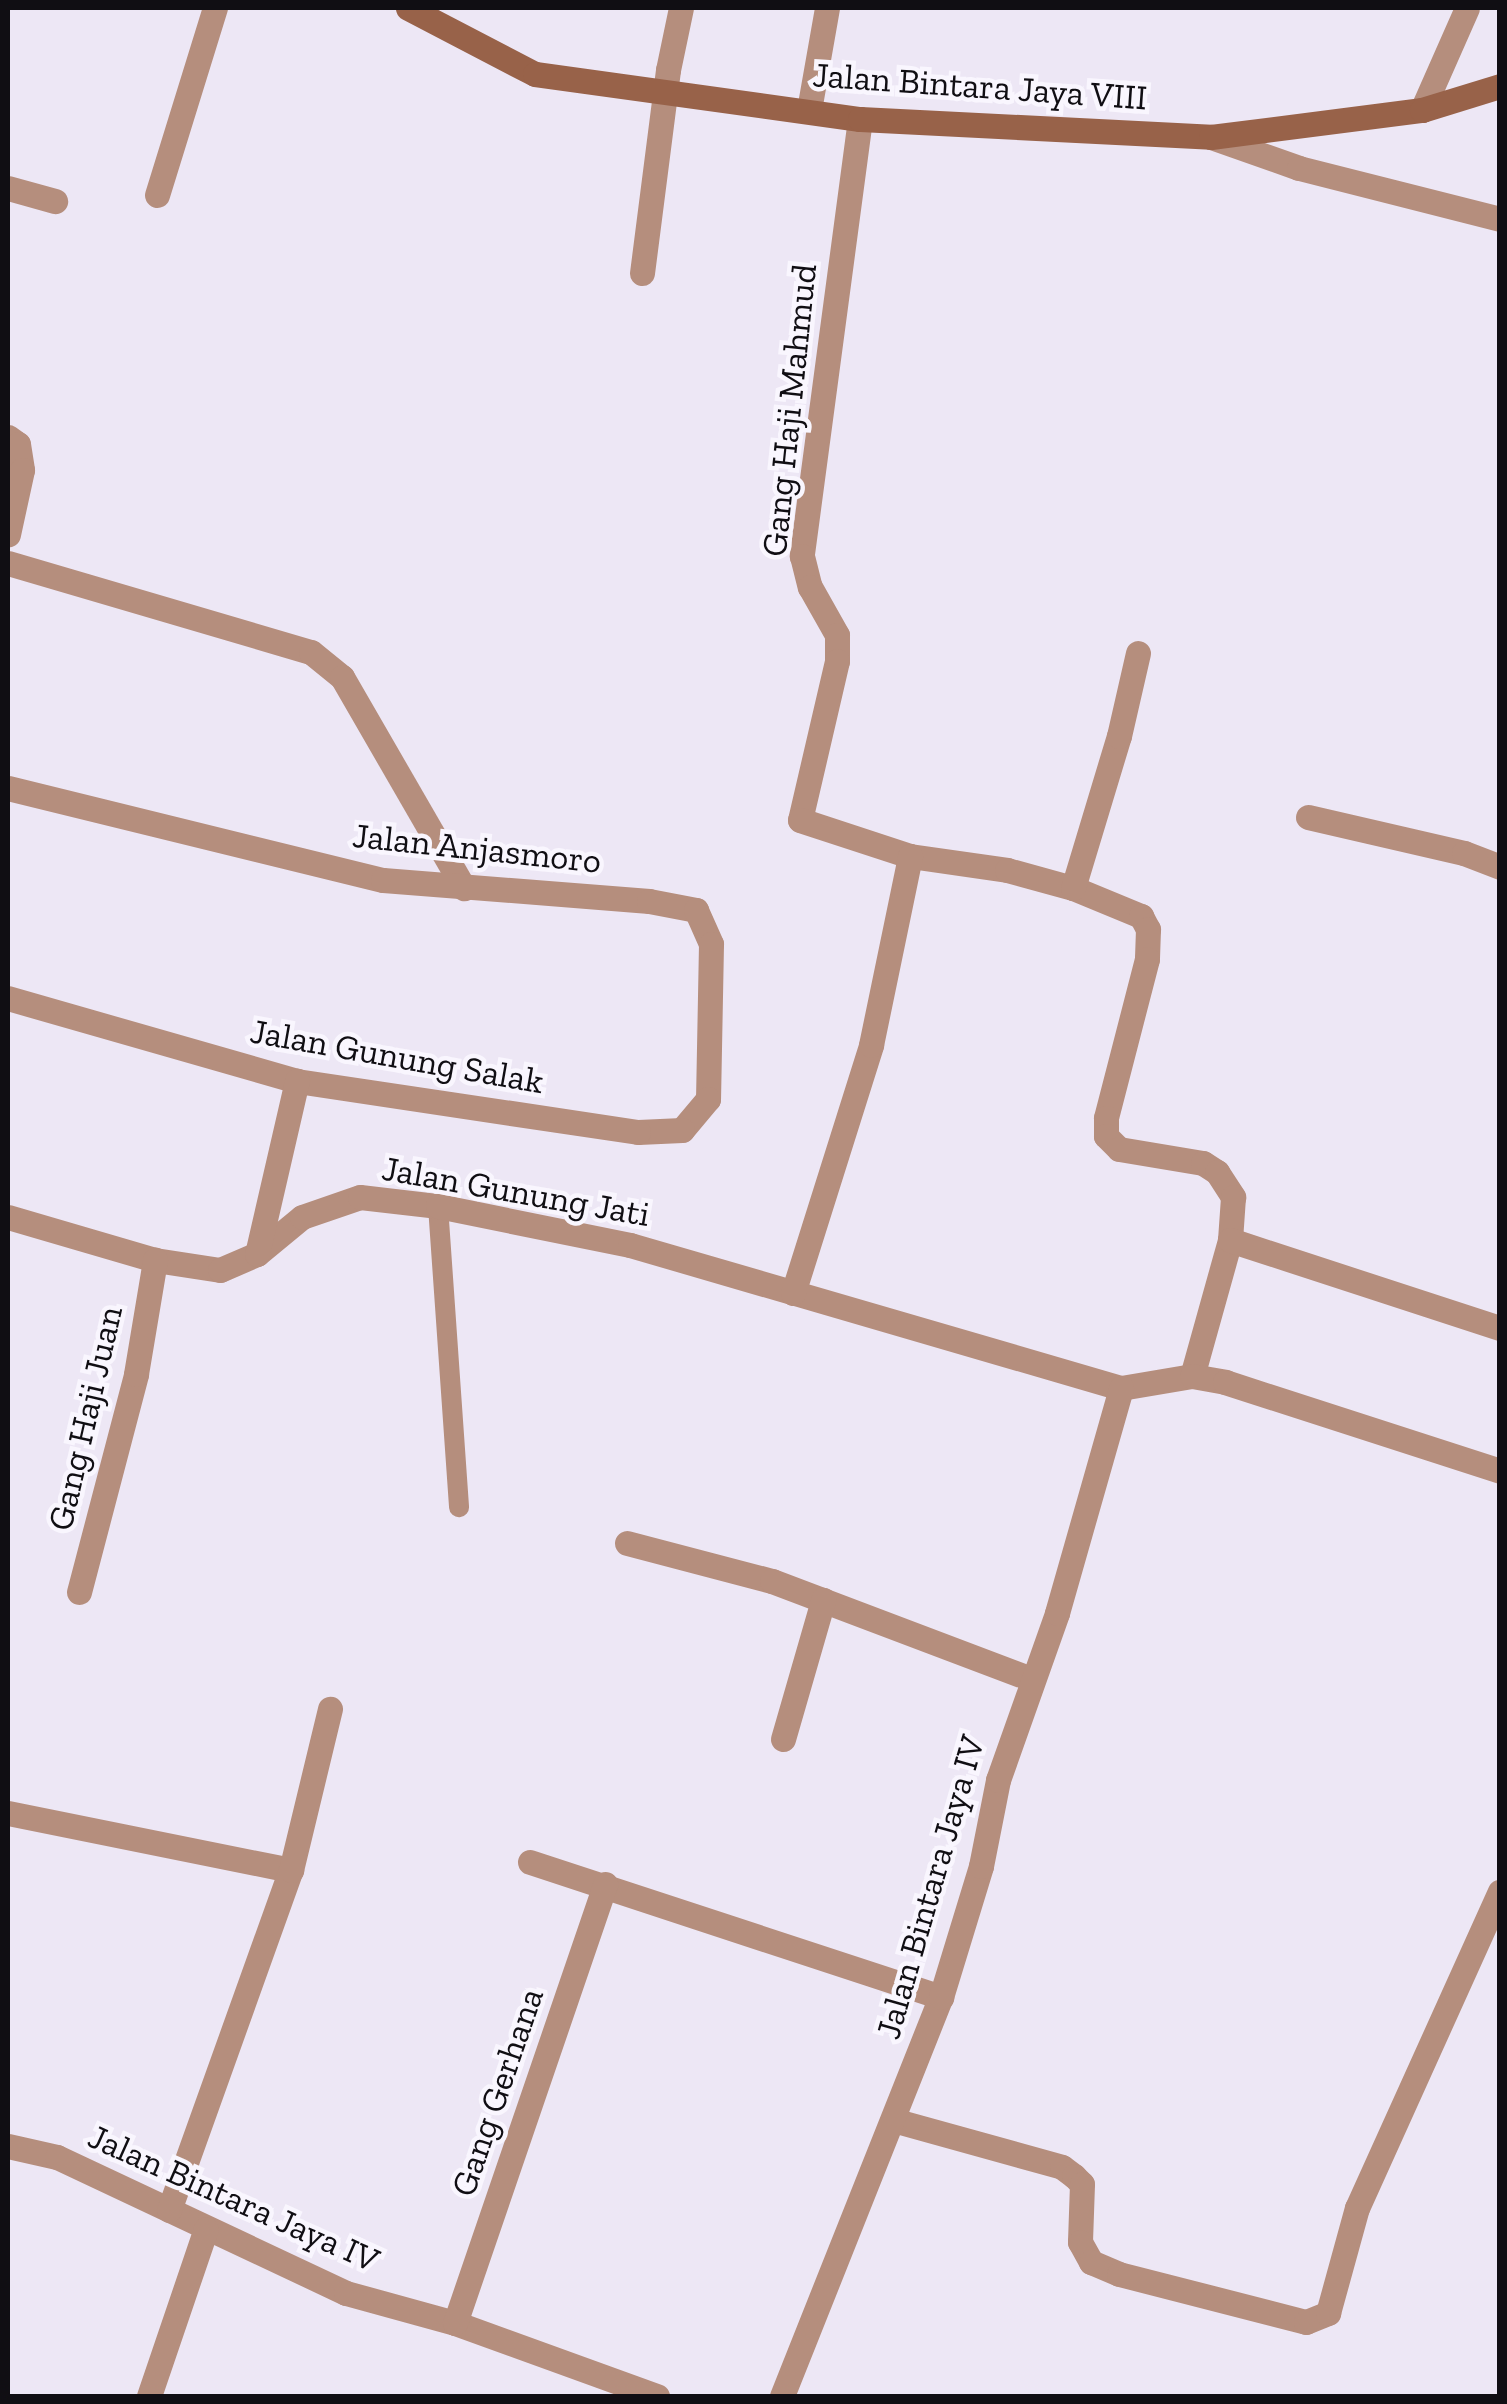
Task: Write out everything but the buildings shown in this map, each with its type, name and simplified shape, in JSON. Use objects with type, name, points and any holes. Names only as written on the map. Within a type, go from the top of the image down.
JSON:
[{"type":"street","points":[[157,196],[215,8]]},
{"type":"street","name":"Jalan Bintara Jaya VIII","points":[[408,8],[535,74],[666,89],[860,119],[1211,138],[1422,110],[1500,86]]},
{"type":"street","points":[[642,272],[666,89],[681,8]]},
{"type":"street","points":[[809,110],[827,8]]},
{"type":"street","points":[[1422,110],[1467,8]]},
{"type":"street","name":"Gang Haji Mahmud","points":[[860,119],[802,556],[810,587],[838,635],[838,661],[800,820],[910,856]]},
{"type":"street","points":[[1211,138],[1299,168],[1500,219]]},
{"type":"street","points":[[8,188],[54,201]]},
{"type":"street","points":[[8,436],[18,444],[22,470],[8,534]]},
{"type":"street","points":[[8,563],[311,652],[342,677],[464,888]]},
{"type":"street","points":[[1073,888],[1119,736],[1138,653]]},
{"type":"street","name":"Jalan Anjasmoro","points":[[8,788],[383,880],[649,902],[696,910],[711,944],[708,1098]]},
{"type":"street","points":[[1308,817],[1464,853],[1500,867]]},
{"type":"street","points":[[793,1293],[871,1045],[910,856],[1008,870],[1073,888],[1141,916],[1148,929],[1147,960],[1106,1118],[1106,1136],[1119,1149],[1203,1163],[1217,1172],[1233,1198],[1230,1240],[1192,1376]]},
{"type":"street","name":"Jalan Gunung Salak","points":[[8,998],[297,1082],[638,1132],[682,1130],[708,1098]]},
{"type":"street","points":[[256,1254],[297,1082]]},
{"type":"street","name":"Jalan Gunung Jati","points":[[8,1217],[155,1260],[220,1270],[256,1254],[302,1216],[360,1197],[438,1206],[630,1244],[1121,1388]]},
{"type":"street","points":[[1230,1240],[1500,1328]]},
{"type":"street","name":"Gang Haji Juan","points":[[79,1592],[136,1374],[155,1260]]},
{"type":"street","points":[[1121,1388],[1192,1376],[1325,1412],[1500,1472]]},
{"type":"street","name":"Jalan Bintara Jaya IV","points":[[782,2396],[941,1997],[981,1866],[998,1780],[1056,1613],[1121,1388]]},
{"type":"street","points":[[626,1543],[772,1582],[1031,1679]]},
{"type":"street","points":[[783,1739],[823,1600]]},
{"type":"street","points":[[168,2210],[292,1870],[330,1709]]},
{"type":"street","points":[[8,1813],[292,1870]]},
{"type":"street","points":[[530,1862],[941,1997]]},
{"type":"street","name":"Gang Gerhana","points":[[455,2323],[606,1884]]},
{"type":"street","points":[[893,2120],[1062,2168],[1074,2176],[1082,2184],[1080,2242],[1091,2262],[1119,2274],[1281,2316],[1306,2322],[1317,2318],[1328,2313],[1357,2208],[1500,1892]]},
{"type":"street","name":"Jalan Bintara Jaya IV","points":[[8,2146],[57,2157],[346,2293],[455,2323],[658,2396]]},
{"type":"street","points":[[148,2396],[206,2230]]},
{"type":"lane","points":[[438,1206],[459,1507]]}]
